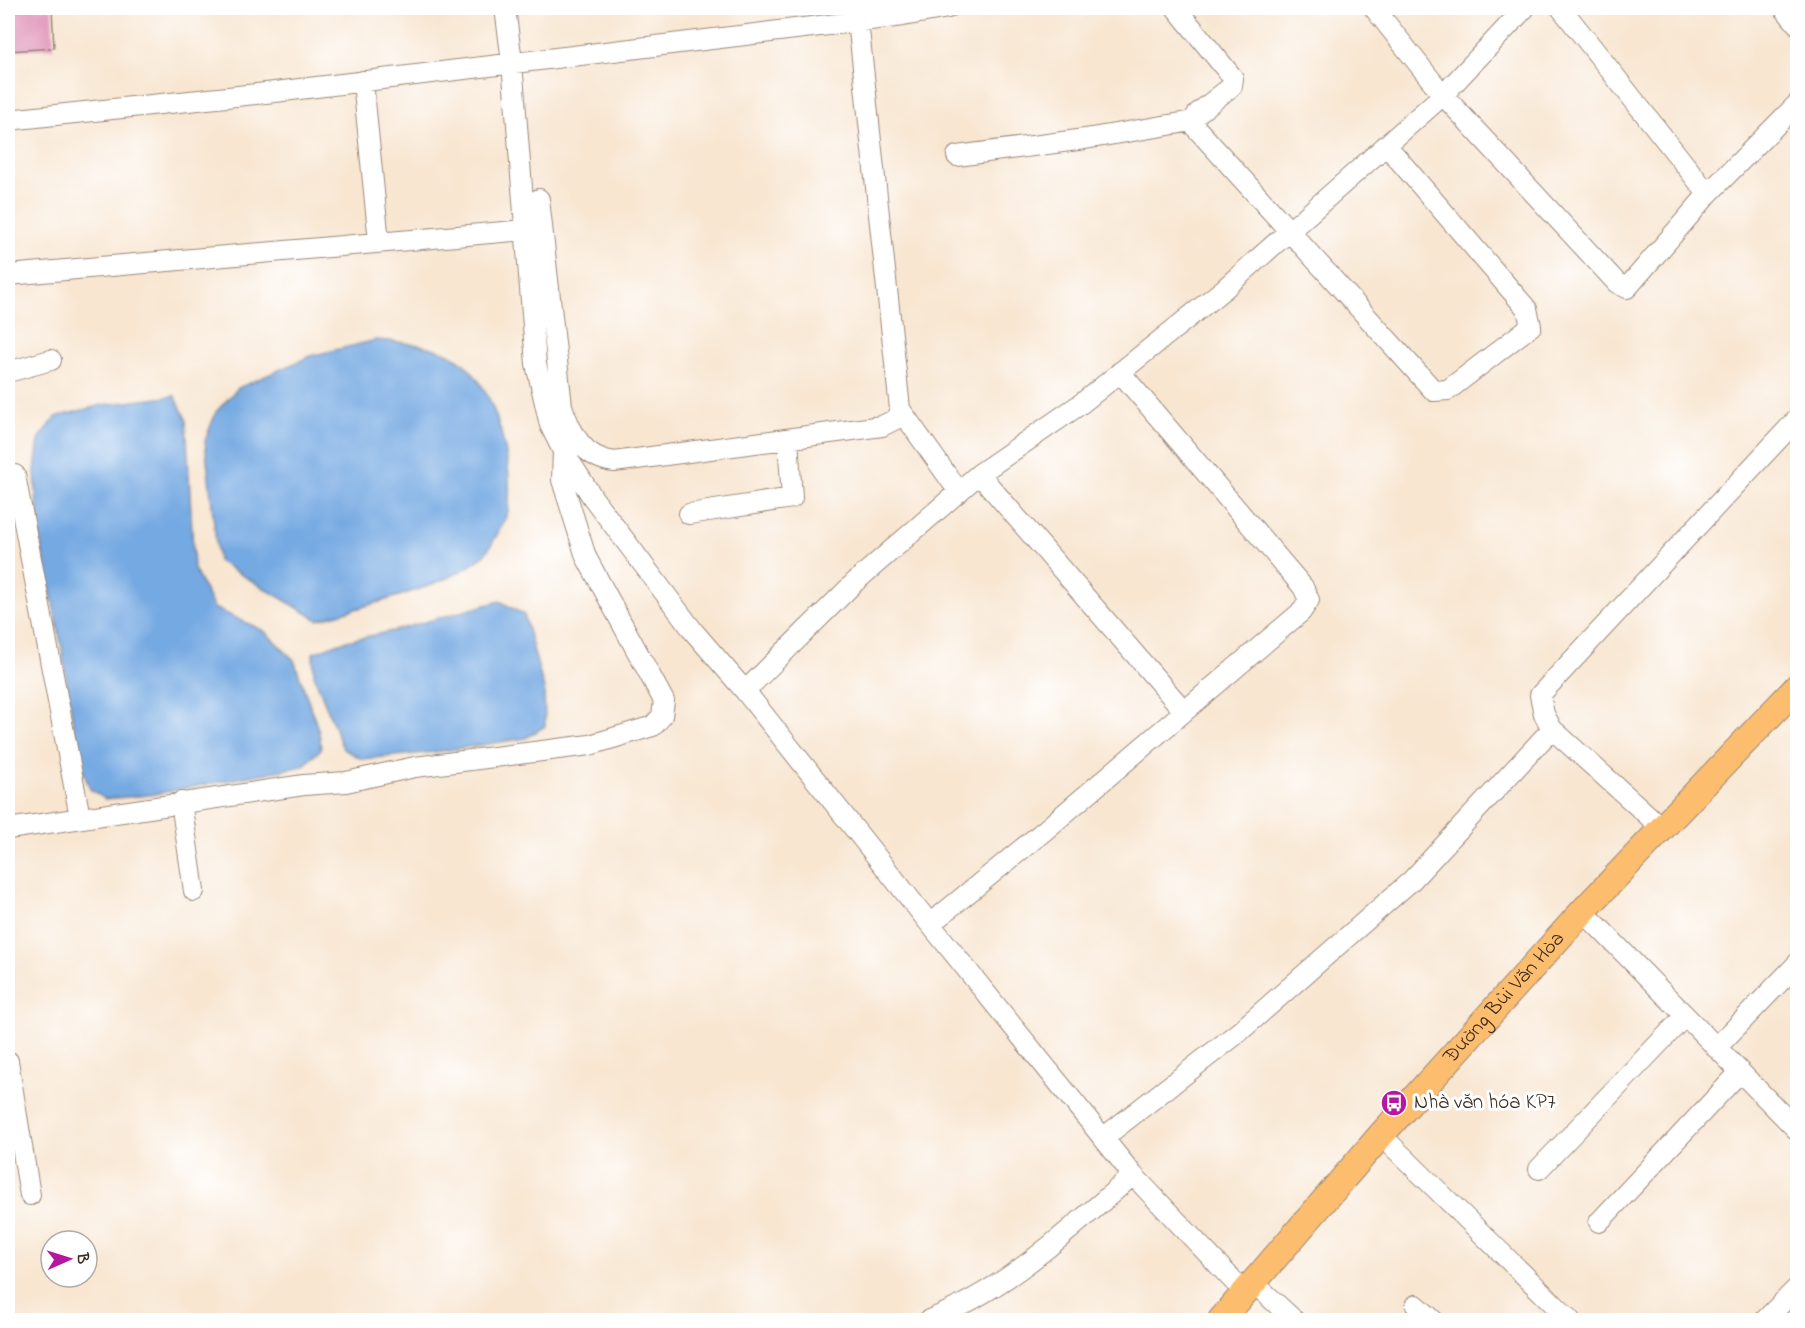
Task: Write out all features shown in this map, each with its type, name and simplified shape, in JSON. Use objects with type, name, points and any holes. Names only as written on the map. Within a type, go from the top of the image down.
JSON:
[{"type":"main road","name":"Đường Bùi Văn Hòa","points":[[1221,1320],[1380,1135],[1583,911],[1797,686]]},
{"type":"street","points":[[505,8],[512,62],[536,364],[550,425],[563,451],[607,517],[694,632],[745,691],[1133,1175],[1250,1289],[1294,1320]]},
{"type":"street","points":[[8,120],[363,81],[948,8]]},
{"type":"street","points":[[957,156],[1085,139],[1193,121],[1198,113],[1232,86],[1233,78],[1176,8]]},
{"type":"street","points":[[1374,8],[1443,94],[1617,283],[1627,288],[1708,194],[1797,103]]},
{"type":"street","points":[[745,691],[855,582],[979,474],[1082,403],[1224,289],[1443,94],[1525,8]]},
{"type":"street","points":[[1561,8],[1708,194]]},
{"type":"street","points":[[1784,8],[1797,25]]},
{"type":"street","points":[[539,200],[562,406],[568,425],[582,447],[593,457],[614,462],[882,426],[896,419],[900,409],[858,21]]},
{"type":"street","points":[[363,81],[378,242]]},
{"type":"street","points":[[1193,121],[1197,129],[1434,391],[1448,390],[1531,326],[1527,309],[1386,145]]},
{"type":"street","points":[[8,275],[525,230]]},
{"type":"street","points":[[8,372],[51,360]]},
{"type":"street","points":[[930,924],[1044,831],[1301,612],[1309,600],[1303,587],[1120,372]]},
{"type":"street","points":[[900,409],[959,492]]},
{"type":"street","points":[[1662,828],[1552,729],[1544,714],[1540,695],[1552,678],[1797,418]]},
{"type":"street","points":[[689,514],[792,498],[788,439]]},
{"type":"street","points":[[8,829],[181,802],[304,785],[346,782],[416,767],[590,745],[652,726],[663,716],[664,701],[586,557],[562,480],[563,451]]},
{"type":"street","points":[[979,474],[1184,711]]},
{"type":"street","points":[[15,475],[80,817]]},
{"type":"street","points":[[1103,1138],[1239,1032],[1412,880],[1552,729]]},
{"type":"street","points":[[181,802],[194,891]]},
{"type":"street","points":[[1583,911],[1797,1131]]},
{"type":"street","points":[[1716,1048],[1797,963]]},
{"type":"street","points":[[1539,1169],[1685,1016]]},
{"type":"street","points":[[8,1060],[30,1195]]},
{"type":"street","points":[[1599,1222],[1740,1072]]},
{"type":"street","points":[[1380,1135],[1570,1320]]},
{"type":"street","points":[[929,1320],[994,1287],[1044,1252],[1133,1175]]},
{"type":"street","points":[[1765,1320],[1797,1287]]},
{"type":"street","points":[[1416,1305],[1433,1320]]},
{"type":"water","points":[[376,340],[422,346],[444,352],[463,363],[475,376],[486,393],[501,432],[508,474],[508,511],[484,555],[450,577],[406,594],[318,620],[218,561],[205,441],[216,412],[238,388],[311,356]]},
{"type":"water","points":[[175,396],[186,419],[194,569],[214,608],[264,631],[294,660],[319,732],[321,749],[303,766],[150,795],[105,799],[90,789],[78,757],[61,643],[38,530],[35,471],[39,439],[56,417],[102,405]]},
{"type":"water","points":[[500,601],[524,615],[544,689],[545,726],[526,738],[436,752],[362,759],[343,749],[314,675],[313,653],[342,642],[393,631]]},
{"type":"building","points":[[10,8],[52,8],[54,48],[8,51]]},
{"type":"place","name":"Nhà văn hóa KP7","points":[[1394,1103]]}]
